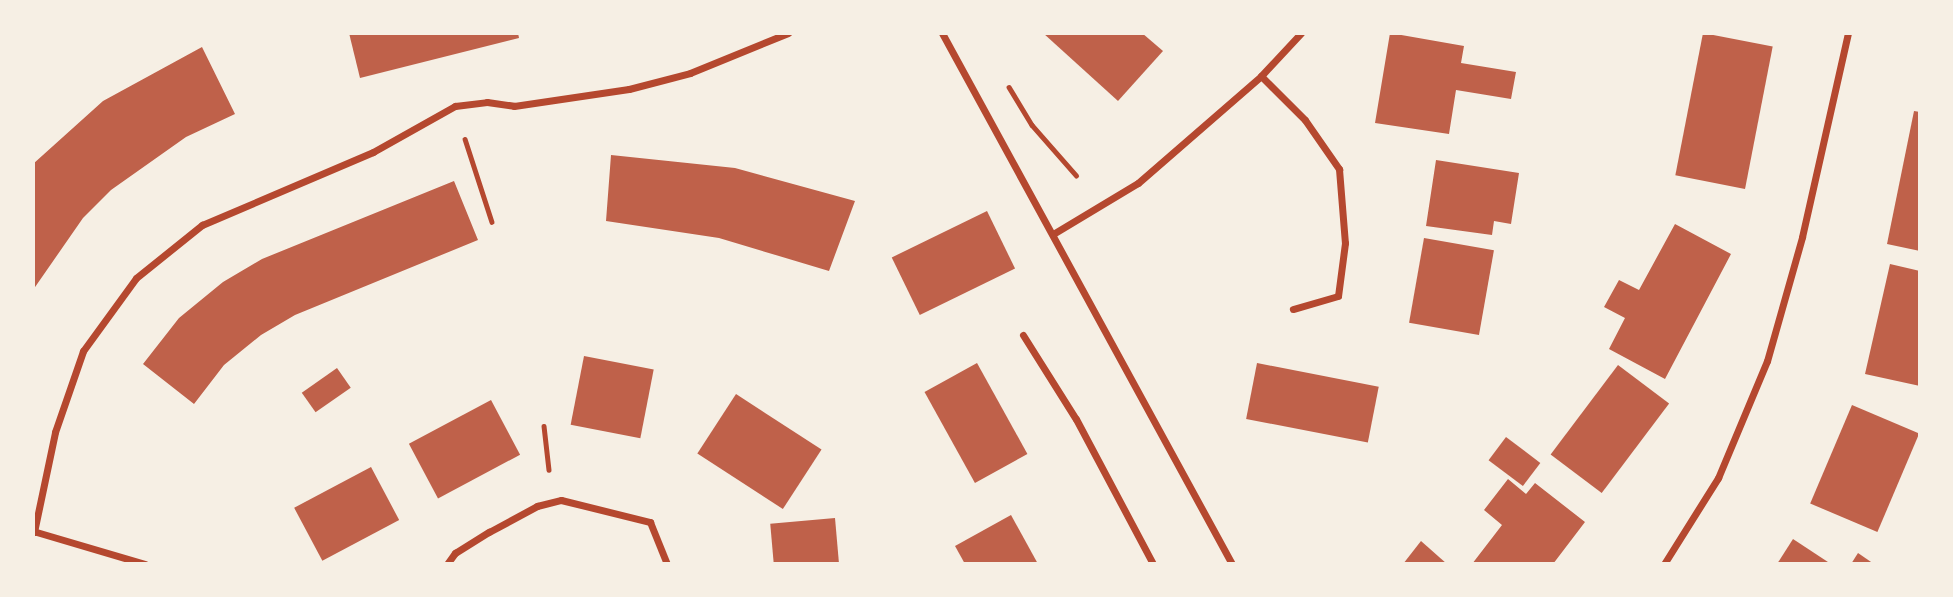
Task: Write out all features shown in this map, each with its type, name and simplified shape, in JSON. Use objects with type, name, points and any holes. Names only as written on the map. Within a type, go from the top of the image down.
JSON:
[{"type":"street","points":[[145,564],[34,531],[55,432],[83,351],[136,278],[202,225],[373,152],[456,106],[487,102],[514,106],[629,89],[690,73],[788,33]]},
{"type":"street","points":[[942,33],[1232,564]]},
{"type":"street","points":[[1053,234],[1138,183],[1261,76],[1301,33]]},
{"type":"street","points":[[1664,564],[1718,478],[1767,361],[1802,237],[1848,33]]},
{"type":"street","points":[[1261,76],[1305,120],[1339,169],[1345,243],[1338,296],[1293,309]]},
{"type":"street","points":[[1023,335],[1076,419],[1153,564]]},
{"type":"street","points":[[446,564],[455,553],[488,532],[537,506],[561,500],[650,522],[667,564]]},
{"type":"path","points":[[1004,79],[1032,125],[1076,176]]},
{"type":"path","points":[[465,139],[492,222]]},
{"type":"path","points":[[544,426],[549,470]]},
{"type":"building","points":[[349,33],[518,33],[519,38],[360,78]]},
{"type":"building","points":[[1043,33],[1142,33],[1163,51],[1118,101]]},
{"type":"building","points":[[1390,33],[1464,46],[1461,63],[1516,72],[1511,99],[1456,90],[1449,134],[1375,123]]},
{"type":"building","points":[[1703,33],[1773,47],[1745,189],[1675,175]]},
{"type":"building","points":[[202,47],[235,114],[186,137],[111,190],[83,218],[33,290],[33,164],[103,101]]},
{"type":"building","points":[[1914,111],[1920,112],[1920,251],[1887,244]]},
{"type":"building","points":[[611,155],[735,168],[855,201],[829,271],[719,238],[606,221]]},
{"type":"building","points":[[1436,160],[1519,173],[1511,224],[1494,221],[1492,235],[1426,226]]},
{"type":"building","points":[[454,181],[478,240],[295,315],[261,335],[224,365],[194,404],[143,364],[179,318],[223,282],[262,259]]},
{"type":"building","points":[[987,211],[1015,269],[920,315],[892,257]]},
{"type":"building","points":[[1675,224],[1731,254],[1665,379],[1609,349],[1625,318],[1604,307],[1619,280],[1639,290]]},
{"type":"building","points":[[1424,238],[1494,250],[1479,335],[1409,323]]},
{"type":"building","points":[[1890,264],[1920,271],[1920,386],[1865,374]]},
{"type":"building","points":[[584,356],[654,370],[640,438],[571,425]]},
{"type":"building","points":[[977,363],[1027,454],[975,483],[925,392]]},
{"type":"building","points":[[1257,363],[1379,387],[1368,443],[1246,419]]},
{"type":"building","points":[[1618,365],[1669,404],[1602,493],[1551,454]]},
{"type":"building","points":[[337,368],[351,388],[316,412],[302,393]]},
{"type":"building","points":[[736,394],[822,450],[783,509],[697,454]]},
{"type":"building","points":[[491,400],[520,455],[438,498],[409,444]]},
{"type":"building","points":[[1852,405],[1919,434],[1877,532],[1810,503]]},
{"type":"building","points":[[1506,437],[1540,463],[1523,486],[1489,460]]},
{"type":"building","points":[[371,467],[399,520],[322,561],[294,508]]},
{"type":"building","points":[[1508,479],[1526,494],[1535,483],[1585,522],[1553,564],[1472,564],[1502,525],[1484,510]]},
{"type":"building","points":[[1011,515],[1038,564],[965,564],[955,546]]},
{"type":"building","points":[[835,518],[839,564],[774,564],[770,524]]},
{"type":"building","points":[[1793,539],[1831,564],[1777,564]]},
{"type":"building","points":[[1421,541],[1447,564],[1403,564]]},
{"type":"building","points":[[1858,553],[1874,564],[1851,564]]}]
